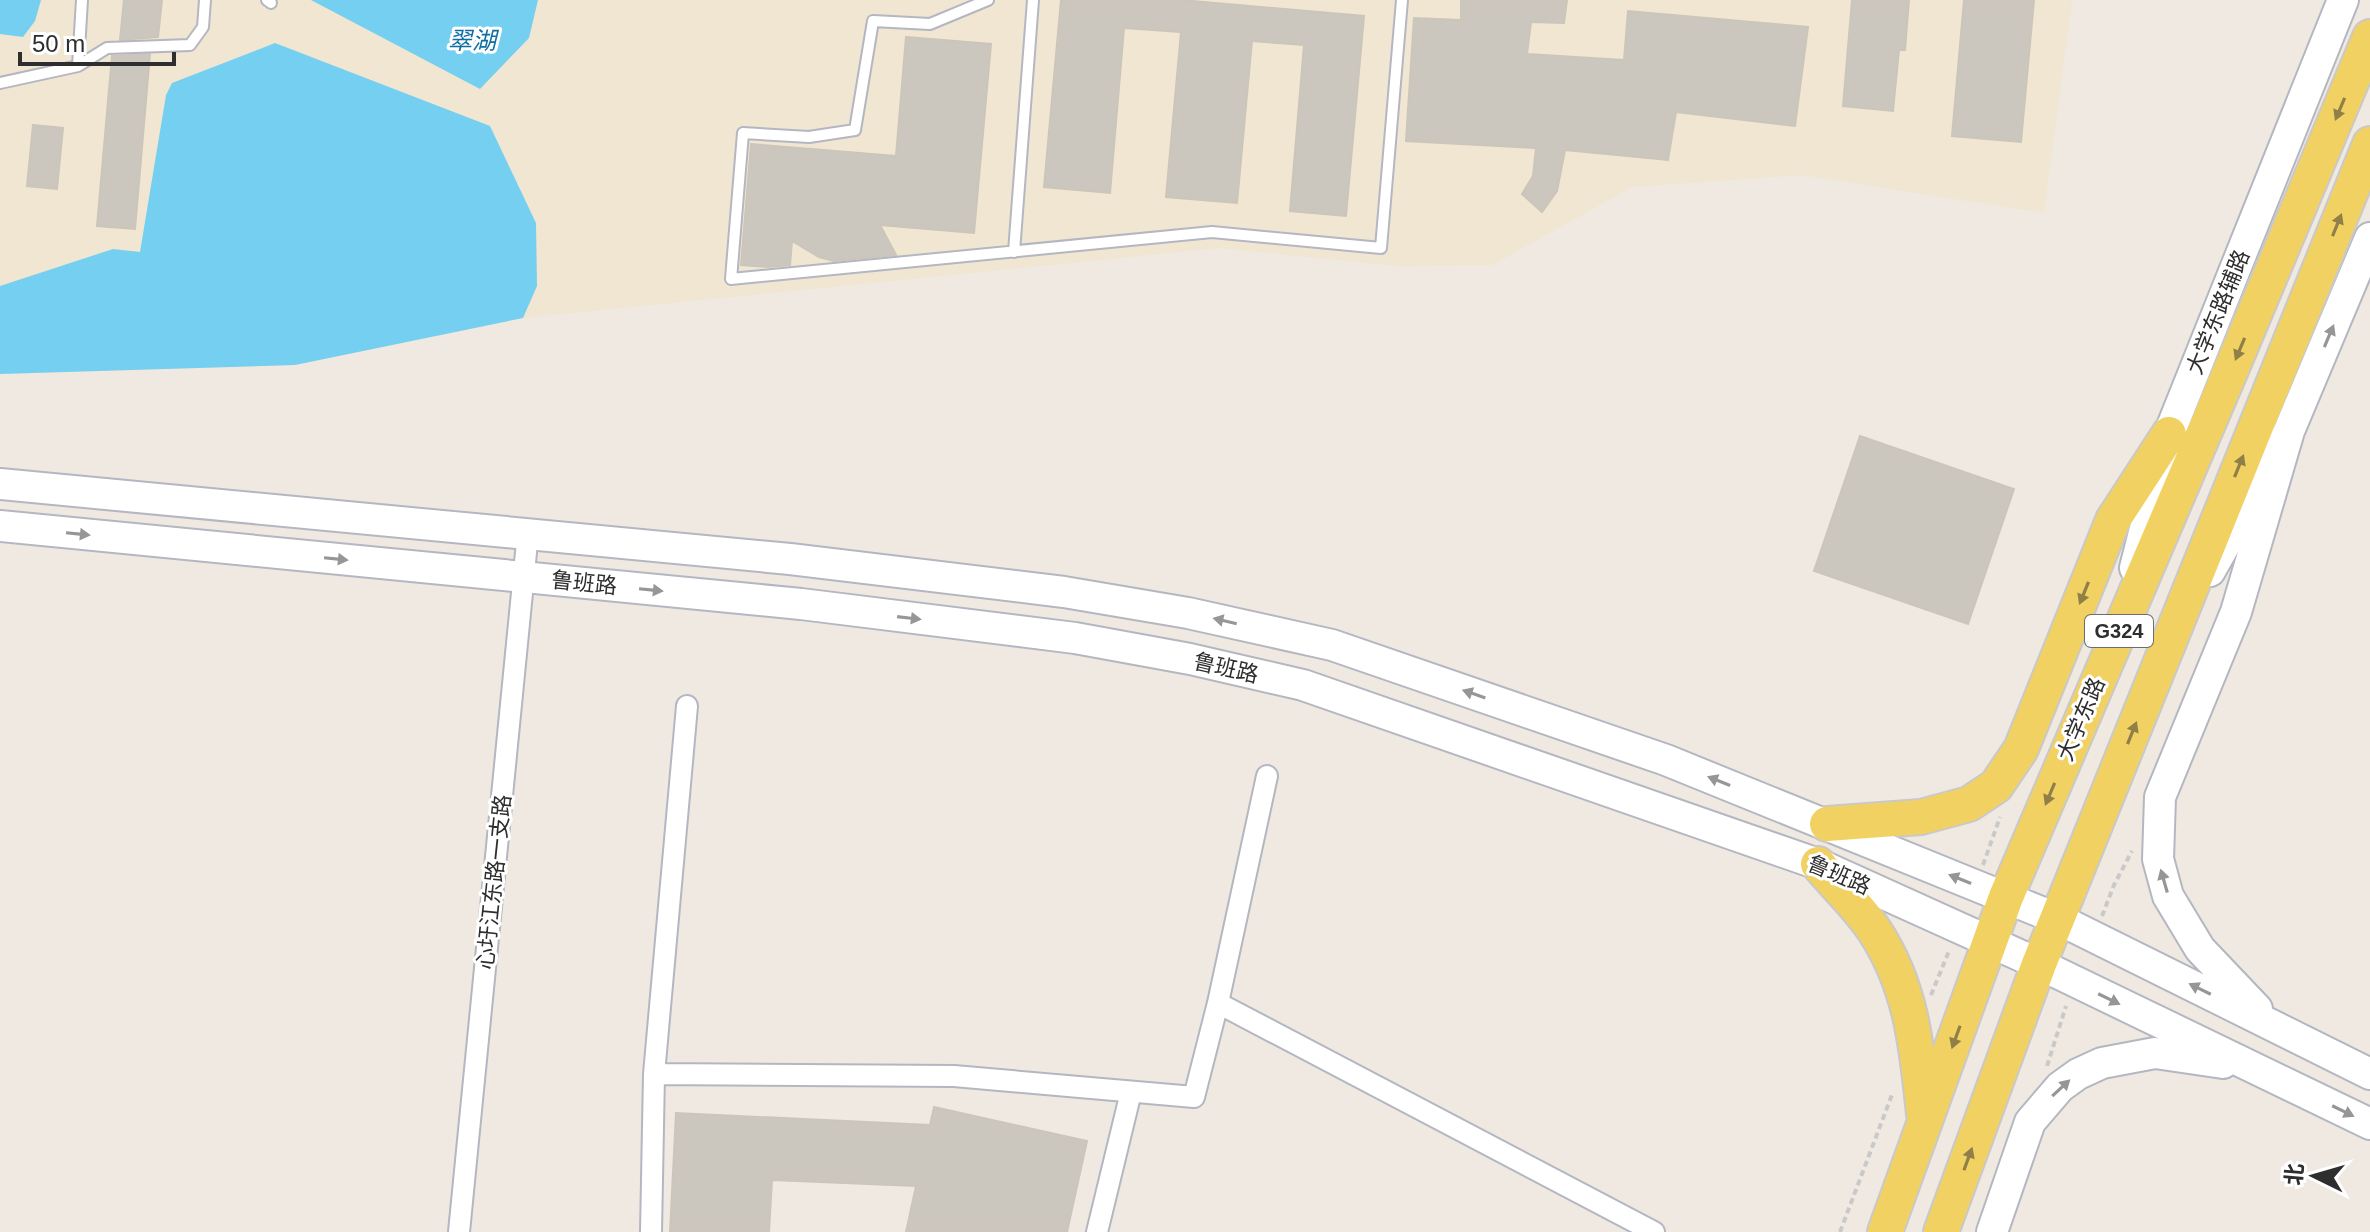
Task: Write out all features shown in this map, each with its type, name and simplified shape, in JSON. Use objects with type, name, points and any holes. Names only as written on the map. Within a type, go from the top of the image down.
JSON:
[{"type":"main road","name":"大学东路辅路","points":[[2118,632],[2169,434],[2343,0]]},
{"type":"main road","name":"大学东路","points":[[1885,1228],[1926,1123],[2006,897],[2370,37]]},
{"type":"main road","name":"G324","points":[[1941,1232],[2039,964],[2370,144]]},
{"type":"main road","points":[[2272,1025],[2200,949],[2168,896],[2158,859],[2160,797],[2236,612],[2289,431],[2370,238]]},
{"type":"main road","points":[[2164,653],[2289,431]]},
{"type":"main road","points":[[1827,824],[1921,817],[1969,804],[1996,786],[2021,749],[2113,520],[2169,434]]},
{"type":"main road","name":"鲁班路","points":[[0,484],[528,532],[1064,592],[1202,616],[1332,645],[1666,760],[2006,897],[2058,919],[2370,1074]]},
{"type":"main road","name":"鲁班路","points":[[0,526],[801,604],[1060,636],[1190,659],[1303,685],[1818,864],[2039,964],[2370,1124]]},
{"type":"main road","points":[[1818,864],[1874,929],[1901,980],[1915,1035],[1926,1123]]},
{"type":"main road","points":[[1992,1232],[2030,1122],[2060,1087],[2078,1074],[2102,1063],[2155,1053],[2250,1067]]},
{"type":"street","name":"心圩江东路一支路","points":[[459,1232],[528,532]]},
{"type":"street","points":[[651,1232],[654,1074],[687,706]]},
{"type":"street","points":[[654,1074],[954,1076],[1194,1097],[1218,1003],[1267,776]]},
{"type":"street","points":[[1218,1003],[1654,1232]]},
{"type":"street","points":[[1097,1232],[1131,1092]]},
{"type":"lane","points":[[78,66],[82,0]]},
{"type":"lane","points":[[0,83],[78,66],[107,48],[190,45],[203,27],[205,0]]},
{"type":"lane","points":[[988,0],[930,24],[873,21],[855,130],[809,137],[743,133],[731,279],[1212,232],[1381,248],[1402,0]]},
{"type":"lane","points":[[1014,252],[1033,0]]},
{"type":"shaded area","points":[[0,0],[2072,0],[2044,213],[1801,175],[1632,187],[1492,265],[1397,266],[1219,248],[523,318],[295,365],[0,374]]},
{"type":"water","points":[[0,0],[41,0],[35,21],[23,37],[0,34]]},
{"type":"water","name":"翠湖","points":[[311,0],[538,0],[529,38],[480,89]]},
{"type":"water","points":[[275,43],[490,126],[536,223],[537,286],[523,318],[295,365],[0,374],[0,286],[113,249],[140,252],[166,95],[172,83]]},
{"type":"building","points":[[124,0],[162,0],[158,37],[120,40]]},
{"type":"building","points":[[1061,0],[1181,0],[1364,16],[1346,216],[1290,211],[1304,45],[1252,41],[1237,203],[1166,197],[1181,32],[1124,28],[1110,193],[1044,187]]},
{"type":"building","points":[[1461,0],[1567,0],[1564,23],[1531,22],[1527,54],[1624,60],[1628,11],[1808,27],[1795,126],[1676,112],[1668,160],[1565,150],[1557,191],[1542,212],[1522,194],[1533,176],[1536,148],[1406,141],[1414,18],[1461,20]]},
{"type":"building","points":[[1852,0],[1909,0],[1905,50],[1899,50],[1893,111],[1843,106]]},
{"type":"building","points":[[1964,0],[2034,0],[2021,142],[1952,136]]},
{"type":"building","points":[[906,37],[991,44],[974,233],[880,225],[896,255],[834,261],[819,257],[792,241],[790,265],[741,265],[751,144],[896,156]]},
{"type":"building","points":[[150,54],[135,229],[97,226],[112,56]]},
{"type":"building","points":[[33,125],[63,128],[57,189],[27,186]]},
{"type":"building","points":[[1860,436],[2014,489],[1968,624],[1814,571]]},
{"type":"building","points":[[934,1107],[1087,1141],[1067,1232],[906,1232],[916,1186],[772,1180],[769,1232],[670,1232],[676,1113],[930,1125]]}]
